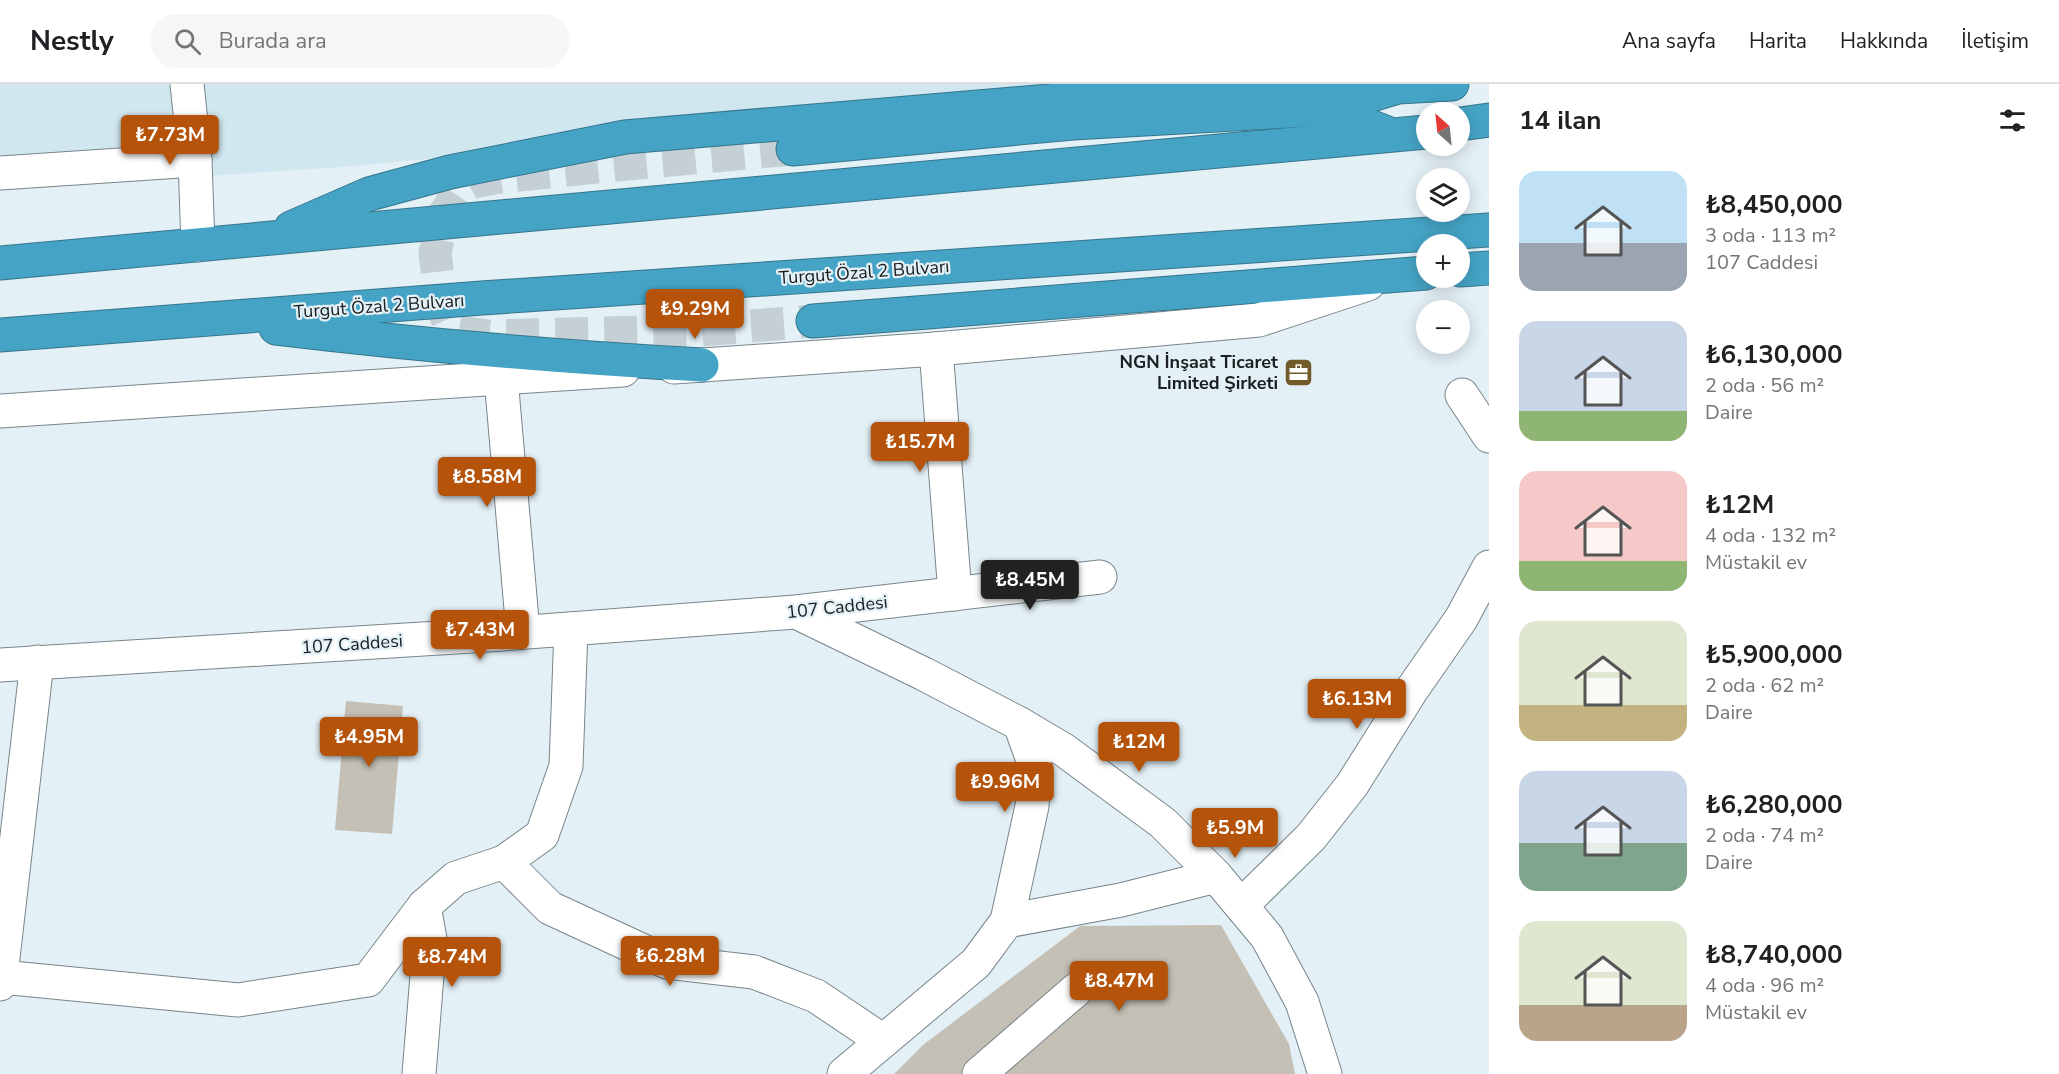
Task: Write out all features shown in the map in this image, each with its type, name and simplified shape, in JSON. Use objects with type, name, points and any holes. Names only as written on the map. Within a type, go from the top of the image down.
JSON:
[{"type":"highway","points":[[1353,84],[1398,87]]},
{"type":"highway","points":[[793,149],[1331,97],[1398,87],[1452,84]]},
{"type":"highway","points":[[265,239],[369,194],[450,172],[625,137],[1179,90],[1331,97],[1393,135]]},
{"type":"highway","points":[[1470,123],[1489,120]]},
{"type":"highway","points":[[1470,128],[1489,126]]},
{"type":"highway","points":[[0,264],[1416,132]]},
{"type":"highway","name":"Turgut Özal 2 Bulvarı","points":[[0,335],[494,297],[1489,230]]},
{"type":"highway","points":[[1470,269],[1489,268]]},
{"type":"highway","points":[[813,321],[1416,274]]},
{"type":"highway","name":"Turgut Özal 2 Bulvarı","points":[[203,319],[398,342],[572,357],[702,365]]},
{"type":"street","points":[[187,84],[195,160],[198,245]]},
{"type":"street","points":[[0,172],[195,160]]},
{"type":"street","points":[[0,411],[936,349],[1258,320],[1392,276]]},
{"type":"street","points":[[936,349],[955,594]]},
{"type":"street","points":[[501,378],[523,632]]},
{"type":"street","points":[[1462,395],[1489,436]]},
{"type":"street","points":[[1242,905],[1311,837],[1352,784],[1461,618],[1489,567]]},
{"type":"street","name":"107 Caddesi","points":[[0,665],[571,629],[796,612],[1100,577]]},
{"type":"street","points":[[796,612],[1020,724],[1064,750],[1163,823],[1216,876],[1267,937],[1302,1002],[1325,1074]]},
{"type":"street","points":[[37,662],[0,980],[238,1000],[368,980],[424,906],[456,878],[504,862],[542,835],[566,766],[571,629]]},
{"type":"street","points":[[844,1074],[976,963],[1007,921],[1032,806],[1035,766],[1020,724]]},
{"type":"street","points":[[504,862],[550,908],[667,962],[754,972],[816,996],[883,1041]]},
{"type":"street","points":[[1007,921],[1121,900],[1216,876]]},
{"type":"street","points":[[419,1074],[430,939],[424,906]]},
{"type":"street","points":[[979,1074],[1076,990]]},
{"type":"shaded area","points":[[0,84],[1306,84],[1085,98],[341,167],[0,190]]},
{"type":"building","points":[[346,701],[403,706],[392,834],[335,830]]},
{"type":"building","points":[[1221,925],[1289,1044],[1295,1074],[894,1074],[923,1045],[1080,926]]},
{"type":"tunnel","points":[[793,149],[616,165],[473,182],[461,189],[443,216],[435,253],[443,309],[450,325],[459,332],[489,336],[689,331],[813,321]]},
{"type":"place","name":"NGN İnşaat Ticaret Limited Şirketi","points":[[1299,372]]}]
